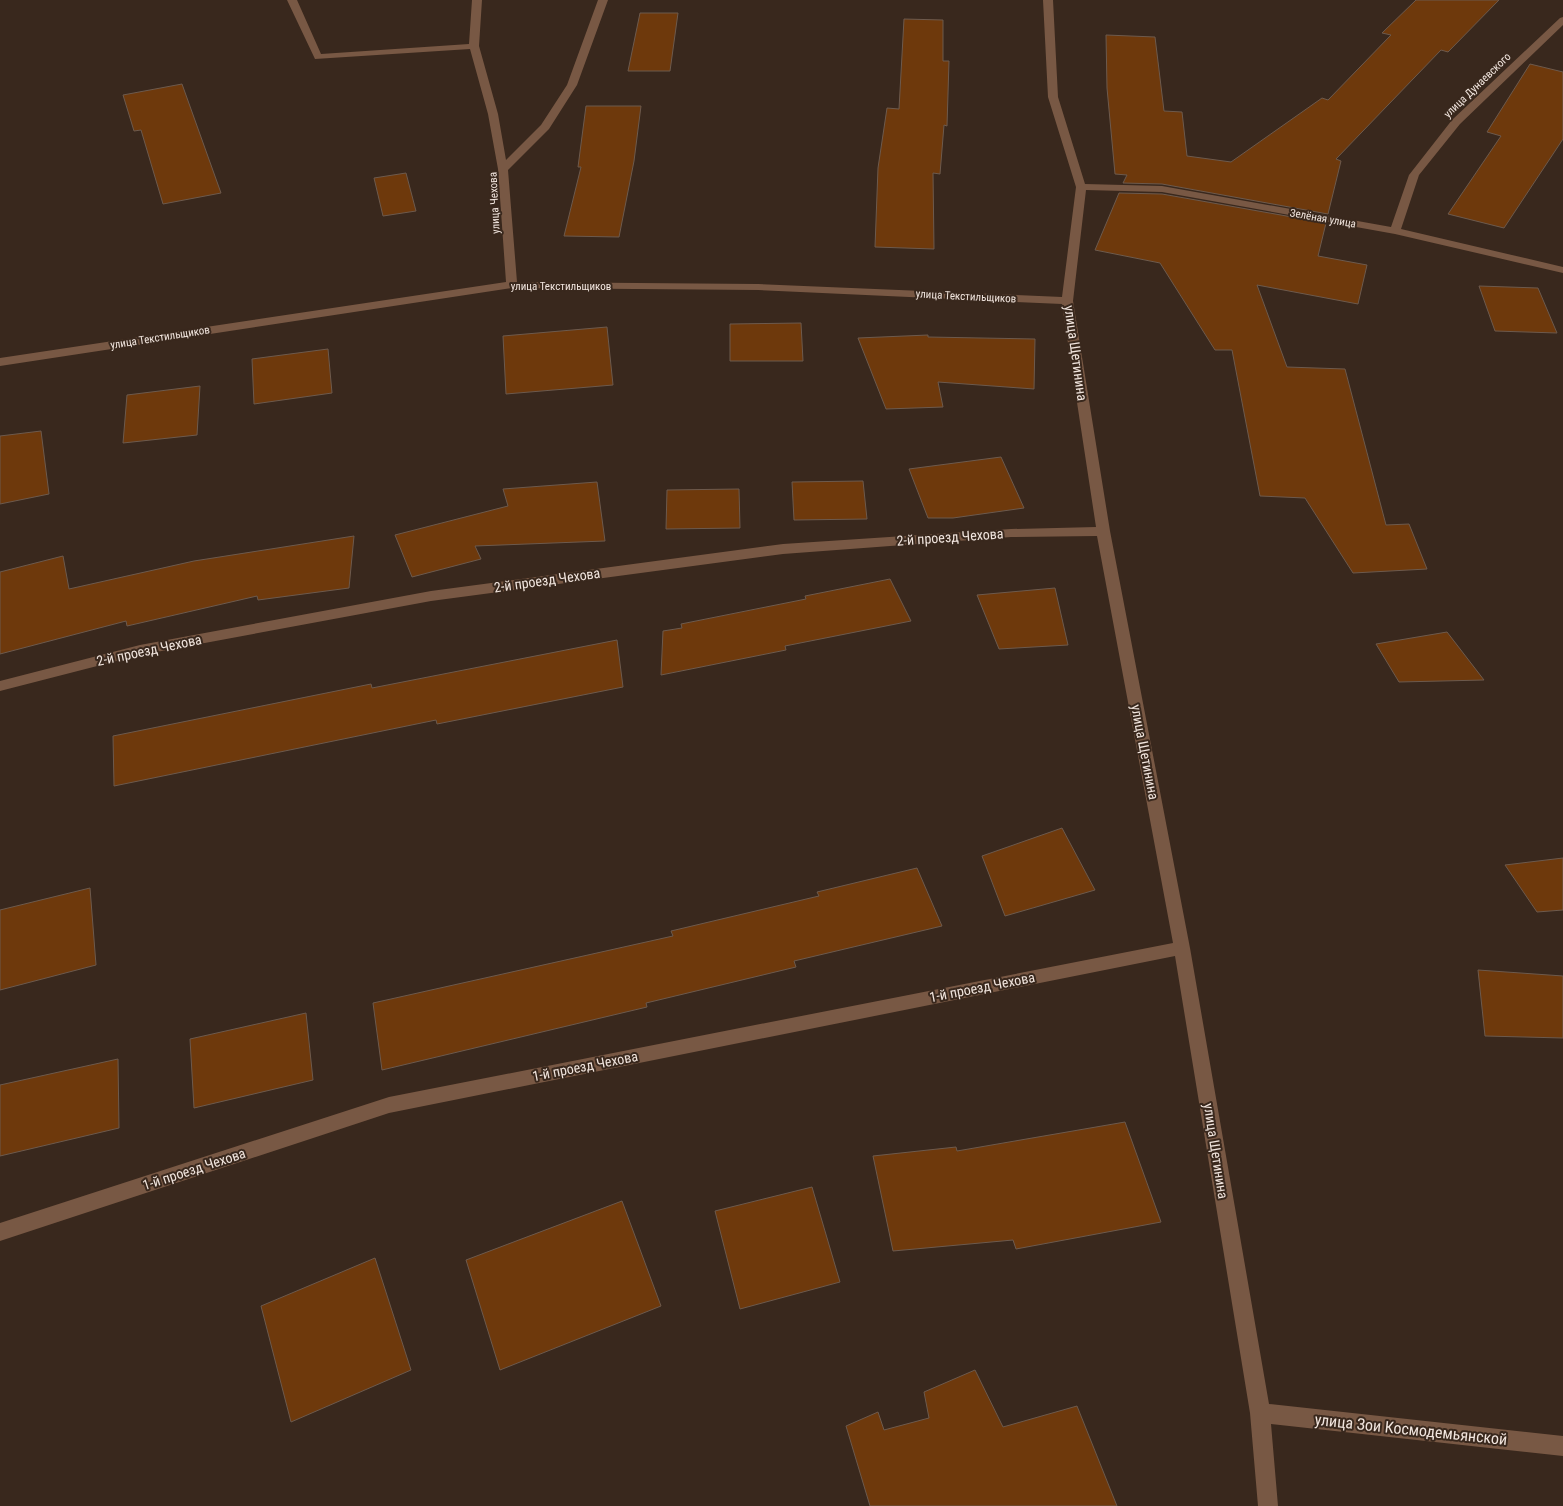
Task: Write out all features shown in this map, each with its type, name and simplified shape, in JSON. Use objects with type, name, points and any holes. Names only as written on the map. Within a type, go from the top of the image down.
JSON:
[{"type":"street","points":[[292,0],[318,57],[474,46]]},
{"type":"street","points":[[477,0],[474,46],[493,114],[503,169]]},
{"type":"street","name":"улица Чехова","points":[[512,285],[503,169],[545,127],[572,86],[603,0]]},
{"type":"street","name":"улица Щетинина","points":[[1048,0],[1053,97],[1081,187],[1068,301],[1102,531],[1182,948],[1260,1413],[1268,1506]]},
{"type":"street","name":"улица Дунаевского","points":[[1395,231],[1414,176],[1456,122],[1563,20]]},
{"type":"street","name":"Зелёная улица","points":[[1081,187],[1162,189],[1395,231],[1563,270]]},
{"type":"street","name":"улица Текстильщиков","points":[[0,362],[512,285],[758,287],[1068,301]]},
{"type":"street","name":"2-й проезд Чехова","points":[[0,686],[140,650],[431,596],[480,589],[783,549],[1011,533],[1102,531]]},
{"type":"street","name":"1-й проезд Чехова","points":[[0,1232],[389,1105],[1182,948]]},
{"type":"street","name":"улица Зои Космодемьянской","points":[[1260,1413],[1563,1446]]},
{"type":"building","points":[[1416,0],[1499,0],[1448,52],[1441,50],[1336,159],[1341,161],[1328,214],[1162,184],[1123,183],[1127,175],[1115,174],[1107,88],[1106,35],[1155,37],[1164,111],[1182,112],[1187,156],[1231,162],[1322,98],[1328,100],[1391,35],[1382,33]]},
{"type":"building","points":[[640,13],[678,13],[670,71],[628,71]]},
{"type":"building","points":[[904,19],[943,20],[943,61],[949,61],[947,126],[944,125],[940,174],[933,173],[934,249],[875,247],[878,168],[887,108],[899,109]]},
{"type":"building","points":[[1530,64],[1563,72],[1563,139],[1504,228],[1448,214],[1501,136],[1487,132]]},
{"type":"building","points":[[182,84],[221,193],[163,204],[141,130],[134,131],[123,95]]},
{"type":"building","points":[[586,106],[641,106],[634,161],[619,237],[564,236],[581,167],[578,167]]},
{"type":"building","points":[[406,173],[416,211],[383,216],[374,178]]},
{"type":"building","points":[[1119,193],[1162,194],[1326,223],[1318,256],[1367,265],[1358,304],[1257,285],[1287,367],[1345,369],[1386,525],[1409,524],[1427,569],[1353,573],[1305,498],[1260,496],[1232,350],[1215,350],[1160,263],[1095,250]]},
{"type":"building","points":[[1479,286],[1538,288],[1557,333],[1495,331]]},
{"type":"building","points":[[801,323],[803,361],[730,361],[730,324]]},
{"type":"building","points":[[607,327],[613,385],[506,394],[503,336]]},
{"type":"building","points":[[928,335],[928,337],[1035,339],[1034,389],[938,382],[943,407],[886,409],[858,338]]},
{"type":"building","points":[[328,349],[332,393],[254,404],[252,359]]},
{"type":"building","points":[[200,386],[197,435],[123,443],[127,395]]},
{"type":"building","points":[[41,431],[49,494],[0,504],[0,436]]},
{"type":"building","points":[[1001,457],[1024,508],[953,518],[928,518],[909,469]]},
{"type":"building","points":[[863,481],[867,519],[794,520],[792,482]]},
{"type":"building","points":[[597,482],[605,541],[475,546],[481,559],[412,577],[395,535],[508,506],[503,489]]},
{"type":"building","points":[[739,489],[740,528],[666,529],[667,490]]},
{"type":"building","points":[[354,536],[349,588],[258,600],[257,596],[127,626],[126,621],[0,654],[0,572],[63,556],[69,589],[194,561]]},
{"type":"building","points":[[890,579],[911,621],[785,646],[786,650],[661,675],[663,631],[682,628],[681,624],[806,599],[805,596]]},
{"type":"building","points":[[1055,588],[1068,645],[999,649],[977,595]]},
{"type":"building","points":[[1447,632],[1484,680],[1399,682],[1376,644]]},
{"type":"building","points":[[617,640],[623,687],[437,724],[436,720],[114,786],[113,736],[371,684],[372,688]]},
{"type":"building","points":[[1062,828],[1095,890],[1005,916],[982,856]]},
{"type":"building","points":[[1563,858],[1563,910],[1537,912],[1505,865]]},
{"type":"building","points":[[917,868],[942,926],[794,961],[796,967],[646,1003],[647,1007],[382,1070],[373,1003],[673,936],[671,931],[819,896],[817,892]]},
{"type":"building","points":[[90,888],[96,965],[0,990],[0,910]]},
{"type":"building","points":[[1478,970],[1563,976],[1563,1038],[1485,1036]]},
{"type":"building","points":[[306,1013],[313,1080],[194,1108],[190,1039]]},
{"type":"building","points":[[118,1059],[119,1128],[0,1156],[0,1085]]},
{"type":"building","points":[[1125,1122],[1161,1222],[1016,1249],[1013,1240],[893,1251],[873,1156],[956,1147],[957,1151]]},
{"type":"building","points":[[812,1187],[840,1282],[740,1309],[715,1211]]},
{"type":"building","points":[[622,1201],[661,1306],[500,1370],[466,1260]]},
{"type":"building","points":[[375,1258],[411,1370],[291,1422],[261,1306]]},
{"type":"building","points":[[975,1370],[1003,1427],[1077,1406],[1117,1506],[870,1506],[846,1426],[878,1412],[884,1430],[929,1418],[924,1392]]}]
